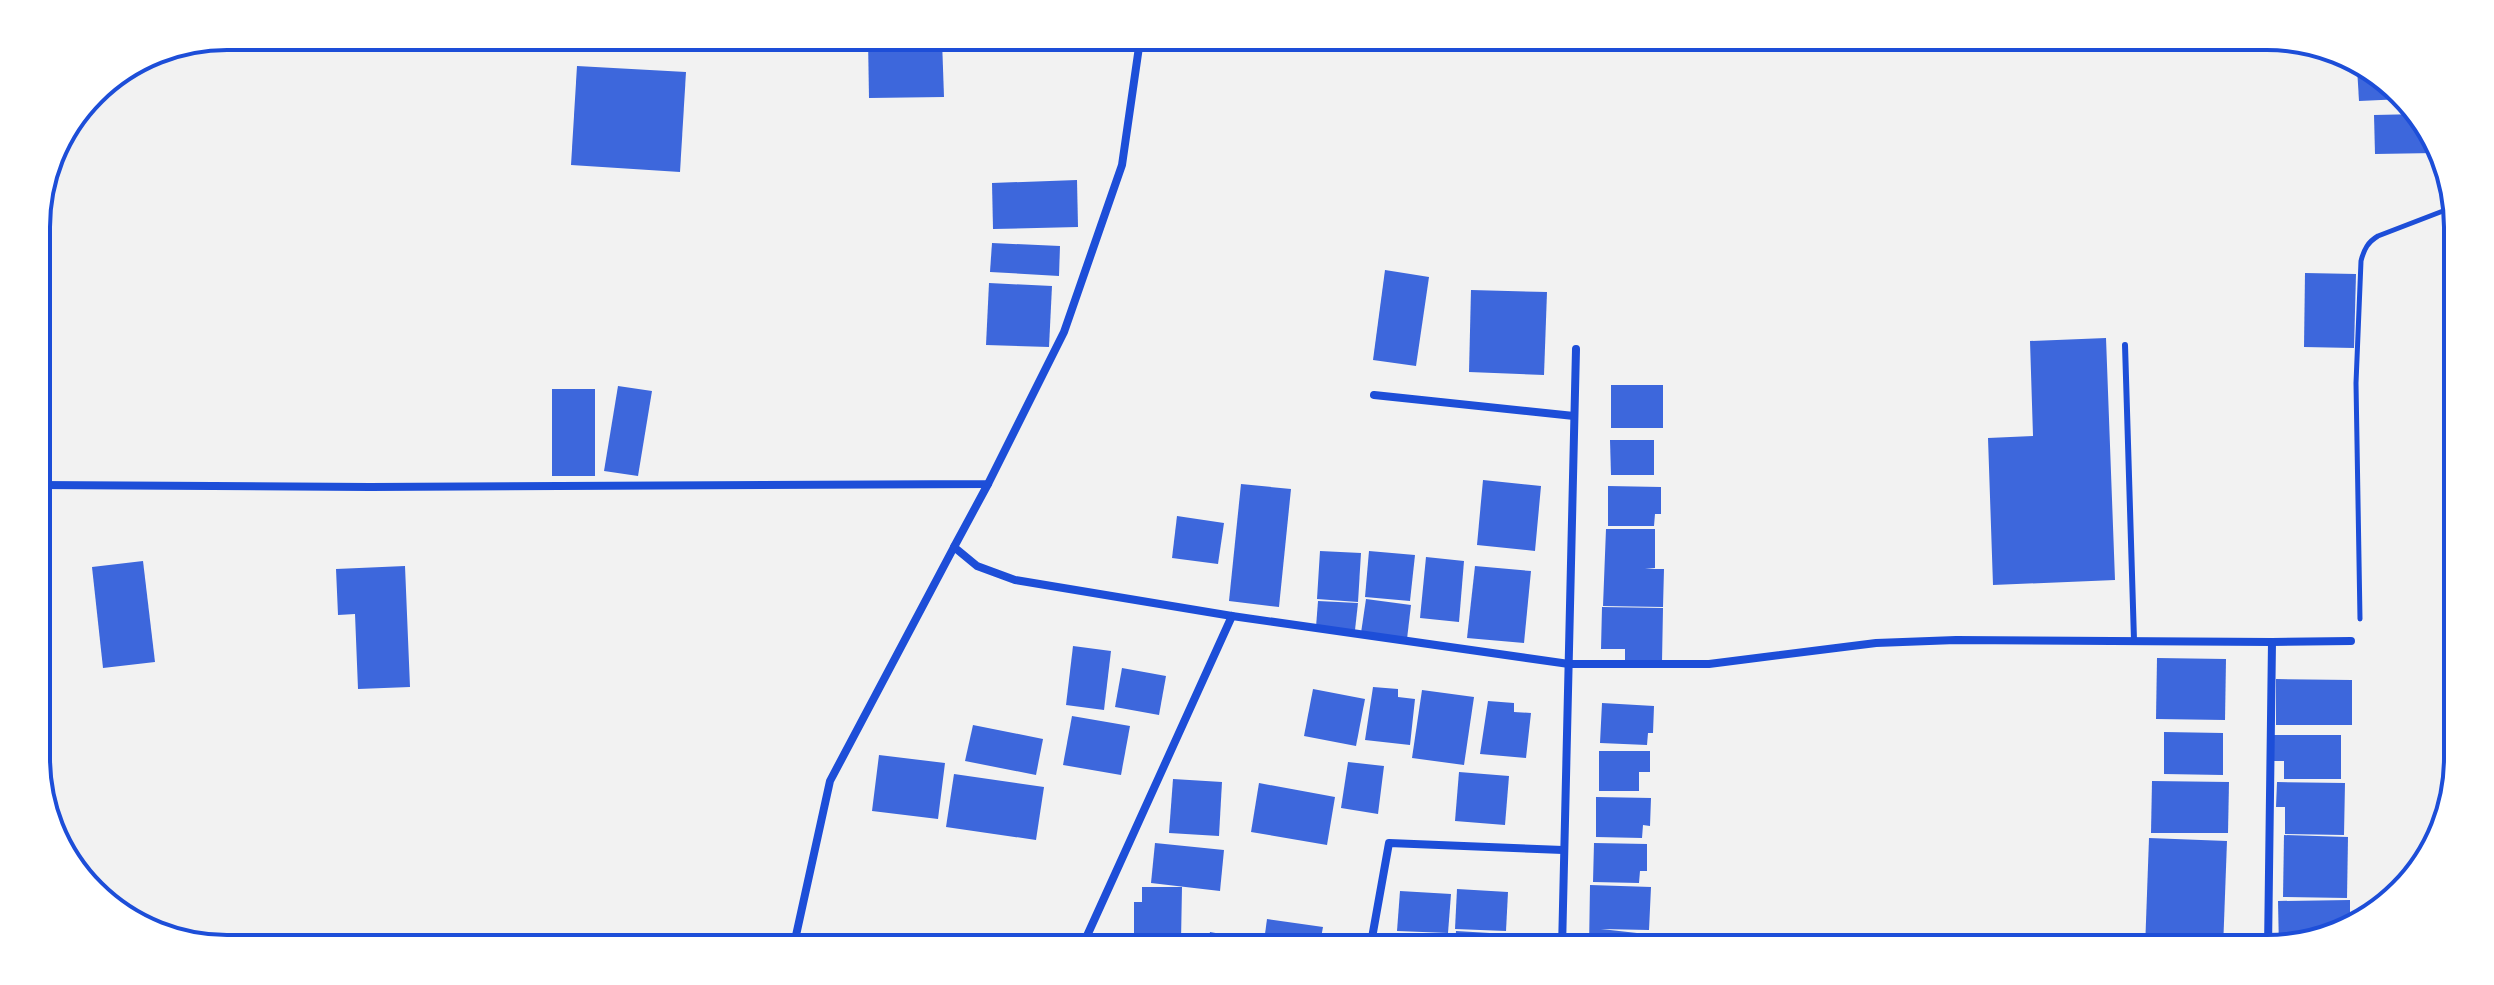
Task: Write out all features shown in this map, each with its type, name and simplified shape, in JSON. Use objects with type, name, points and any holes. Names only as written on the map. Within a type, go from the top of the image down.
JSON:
[{"type":"street","points":[[796,935],[830,781],[988,484],[1064,332],[1122,165],[1139,50]]},
{"type":"street","points":[[1562,935],[1576,349]]},
{"type":"street","points":[[1374,395],[1574,416]]},
{"type":"street","points":[[50,485],[988,484]]},
{"type":"street","points":[[954,547],[977,566],[1015,580],[1232,616],[1569,664],[1709,664],[1835,647],[1903,642],[2351,641]]},
{"type":"street","points":[[1087,935],[1232,616]]},
{"type":"street","points":[[2268,935],[2272,642]]},
{"type":"street","points":[[1373,935],[1389,843],[1563,850]]},
{"type":"lane","points":[[2125,345],[2134,640]]},
{"type":"path","points":[[2351,641],[2357,636],[2360,626],[2356,383],[2361,261],[2364,249],[2378,236],[2443,211]]},
{"type":"building","points":[[868,50],[942,50],[944,97],[869,98]]},
{"type":"building","points":[[577,66],[686,72],[680,172],[571,165]]},
{"type":"building","points":[[2358,76],[2390,100],[2359,101]]},
{"type":"building","points":[[2403,114],[2428,153],[2375,154],[2374,115]]},
{"type":"building","points":[[1077,180],[1078,227],[993,229],[992,183]]},
{"type":"building","points":[[992,243],[1060,246],[1059,276],[990,272]]},
{"type":"building","points":[[1385,270],[1429,277],[1416,366],[1373,360]]},
{"type":"building","points":[[2305,273],[2356,274],[2354,348],[2304,347]]},
{"type":"building","points":[[989,283],[1052,286],[1049,347],[986,345]]},
{"type":"building","points":[[1471,290],[1547,292],[1544,375],[1469,372]]},
{"type":"building","points":[[2106,338],[2115,580],[1993,585],[1988,438],[2033,436],[2030,341]]},
{"type":"building","points":[[1611,385],[1663,385],[1663,428],[1611,428]]},
{"type":"building","points":[[618,386],[652,391],[638,476],[604,471]]},
{"type":"building","points":[[552,389],[595,389],[595,476],[552,476]]},
{"type":"building","points":[[1610,440],[1654,440],[1654,475],[1611,475]]},
{"type":"building","points":[[1483,480],[1541,486],[1535,551],[1477,545]]},
{"type":"building","points":[[1241,484],[1291,489],[1279,607],[1229,601]]},
{"type":"building","points":[[1608,486],[1661,487],[1661,514],[1655,514],[1654,526],[1608,526]]},
{"type":"building","points":[[1177,516],[1224,523],[1218,564],[1172,558]]},
{"type":"building","points":[[1606,529],[1655,529],[1655,568],[1645,569],[1664,569],[1663,607],[1603,606]]},
{"type":"building","points":[[1320,551],[1361,553],[1358,602],[1317,599]]},
{"type":"building","points":[[1369,551],[1415,555],[1410,601],[1365,597]]},
{"type":"building","points":[[1426,557],[1464,561],[1459,622],[1420,618]]},
{"type":"building","points":[[143,561],[155,662],[103,668],[92,567]]},
{"type":"building","points":[[405,566],[410,687],[358,689],[355,614],[338,615],[336,569]]},
{"type":"building","points":[[1475,566],[1531,571],[1524,643],[1467,638]]},
{"type":"building","points":[[1366,599],[1411,605],[1407,639],[1361,633]]},
{"type":"building","points":[[1318,601],[1358,603],[1355,630],[1316,627]]},
{"type":"building","points":[[1602,607],[1663,608],[1662,662],[1625,662],[1625,649],[1601,649]]},
{"type":"building","points":[[1073,646],[1111,651],[1104,710],[1066,705]]},
{"type":"building","points":[[2157,658],[2226,659],[2225,720],[2156,719]]},
{"type":"building","points":[[1122,668],[1166,676],[1159,715],[1115,707]]},
{"type":"building","points":[[2276,679],[2352,680],[2352,725],[2276,725]]},
{"type":"building","points":[[1373,687],[1398,689],[1398,697],[1415,699],[1410,745],[1365,740]]},
{"type":"building","points":[[1313,689],[1365,699],[1356,746],[1304,736]]},
{"type":"building","points":[[1422,690],[1474,697],[1464,765],[1412,758]]},
{"type":"building","points":[[1488,701],[1514,703],[1514,712],[1531,713],[1526,758],[1480,754]]},
{"type":"building","points":[[1602,703],[1654,706],[1653,733],[1648,733],[1647,745],[1600,743]]},
{"type":"building","points":[[1072,716],[1130,726],[1121,775],[1063,765]]},
{"type":"building","points":[[973,725],[1043,739],[1036,775],[965,761]]},
{"type":"building","points":[[2164,732],[2223,733],[2223,775],[2164,774]]},
{"type":"building","points":[[2272,735],[2341,735],[2341,779],[2284,779],[2284,761],[2272,761]]},
{"type":"building","points":[[1599,751],[1650,751],[1650,772],[1639,772],[1639,791],[1599,791]]},
{"type":"building","points":[[879,755],[945,763],[938,819],[872,811]]},
{"type":"building","points":[[1348,762],[1384,766],[1378,814],[1341,808]]},
{"type":"building","points":[[1459,772],[1509,776],[1505,825],[1455,821]]},
{"type":"building","points":[[954,774],[1044,787],[1036,840],[946,827]]},
{"type":"building","points":[[1173,779],[1222,782],[1219,836],[1169,833]]},
{"type":"building","points":[[2152,781],[2229,782],[2228,833],[2151,833]]},
{"type":"building","points":[[2277,782],[2345,783],[2344,835],[2285,834],[2285,807],[2276,807]]},
{"type":"building","points":[[1259,783],[1335,797],[1327,845],[1251,832]]},
{"type":"building","points":[[1596,797],[1651,798],[1650,826],[1643,825],[1642,838],[1596,837]]},
{"type":"building","points":[[2284,835],[2348,837],[2347,898],[2283,897]]},
{"type":"building","points":[[2149,838],[2227,841],[2224,935],[2146,935]]},
{"type":"building","points":[[1155,843],[1224,850],[1220,891],[1151,883]]},
{"type":"building","points":[[1594,843],[1647,844],[1647,871],[1640,871],[1639,883],[1593,882]]},
{"type":"building","points":[[1590,885],[1651,887],[1649,930],[1601,929],[1637,935],[1589,935]]},
{"type":"building","points":[[1142,887],[1182,887],[1181,935],[1134,935],[1134,902],[1142,902]]},
{"type":"building","points":[[1457,889],[1508,892],[1506,931],[1455,929]]},
{"type":"building","points":[[1400,891],[1451,894],[1448,933],[1397,931]]},
{"type":"building","points":[[2350,900],[2350,914],[2324,926],[2279,935],[2278,901]]},
{"type":"building","points":[[1267,919],[1323,927],[1322,935],[1265,935]]},
{"type":"building","points":[[1456,931],[1507,934],[1507,935],[1456,935]]}]
